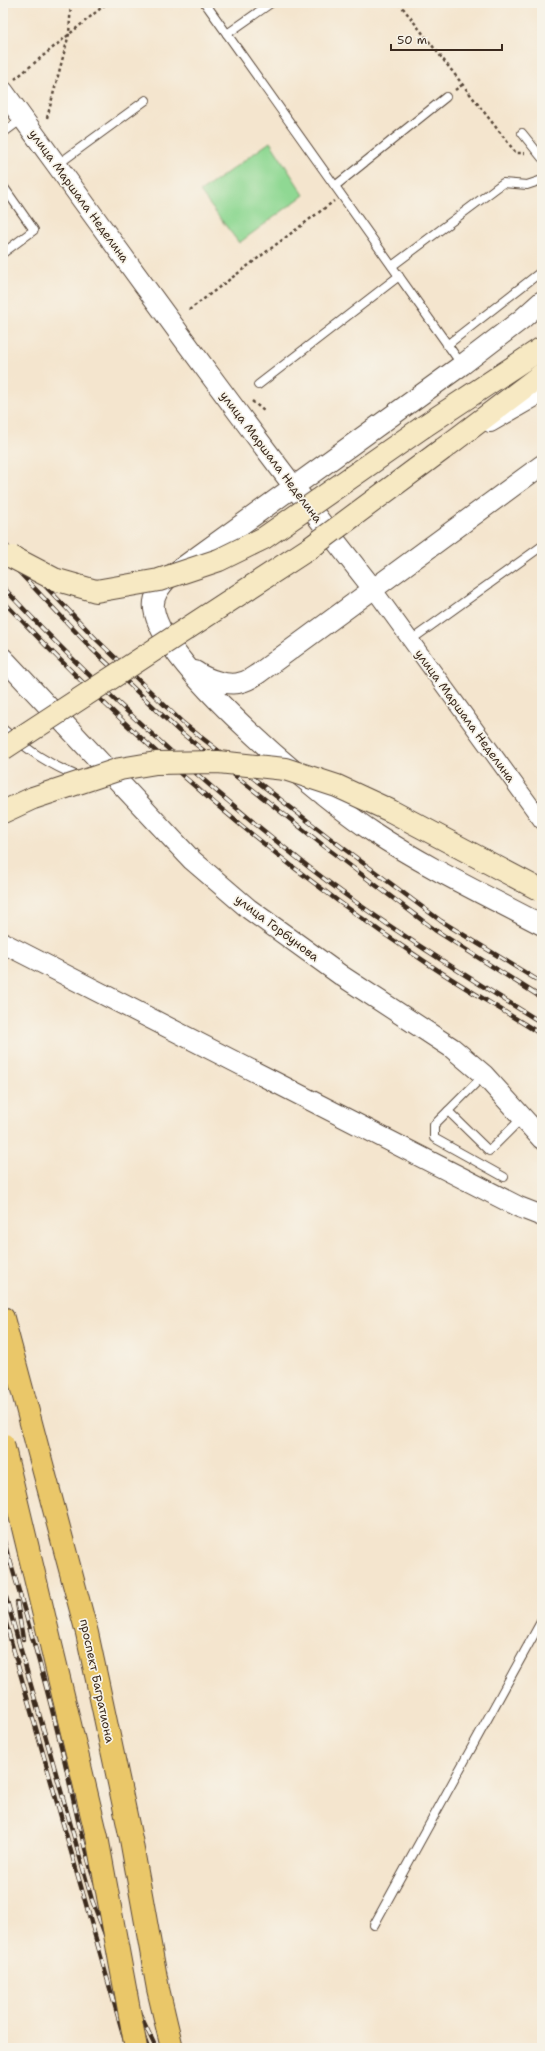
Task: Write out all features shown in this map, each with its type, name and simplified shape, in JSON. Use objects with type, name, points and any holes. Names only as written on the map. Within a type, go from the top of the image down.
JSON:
[{"type":"main road","points":[[3,550],[54,579],[96,591],[159,580],[219,560],[264,538],[423,427],[542,348]]},
{"type":"main road","points":[[3,749],[310,548],[467,432],[542,374]]},
{"type":"main road","points":[[3,812],[33,798],[120,769],[156,763],[218,762],[285,770],[337,786],[391,811],[541,890]]},
{"type":"main road","name":"проспект Багратиона","points":[[3,1318],[87,1633],[133,1847],[158,1989],[172,2048]]},
{"type":"main road","points":[[3,1444],[97,1837],[136,2048]]},
{"type":"street","name":"улица Маршала Неделина","points":[[8,86],[23,118],[56,165],[293,487],[374,590],[542,821]]},
{"type":"street","points":[[542,301],[522,319],[462,365],[169,577],[158,590],[154,607],[158,623],[168,642],[187,666],[238,720],[330,802],[373,832],[415,858],[542,925]]},
{"type":"street","points":[[467,432],[502,416],[542,392]]},
{"type":"street","points":[[187,666],[200,675],[222,682],[241,683],[259,673],[374,590],[542,465]]},
{"type":"street","name":"улица Горбунова","points":[[3,658],[192,860],[249,909],[342,976],[452,1048],[484,1075],[542,1139]]},
{"type":"street","points":[[238,720],[233,708],[238,697],[259,673]]},
{"type":"street","points":[[3,822],[33,798]]},
{"type":"street","points":[[7,943],[519,1207],[542,1216]]},
{"type":"lane","points":[[205,3],[462,365]]},
{"type":"lane","points":[[227,34],[271,3]]},
{"type":"lane","points":[[335,186],[446,97]]},
{"type":"lane","points":[[56,165],[146,100]]},
{"type":"lane","points":[[3,133],[23,118]]},
{"type":"lane","points":[[522,133],[540,156]]},
{"type":"lane","points":[[392,266],[503,183],[527,185],[542,180]]},
{"type":"lane","points":[[3,186],[34,230],[3,253]]},
{"type":"lane","points":[[447,345],[542,271]]},
{"type":"lane","points":[[258,385],[399,276]]},
{"type":"lane","points":[[410,640],[542,546]]},
{"type":"lane","points":[[3,729],[23,746],[55,767],[97,784],[116,778]]},
{"type":"lane","points":[[484,1075],[434,1125],[434,1138],[504,1177]]},
{"type":"lane","points":[[448,1111],[489,1151],[523,1117]]},
{"type":"lane","points":[[374,1925],[542,1620]]},
{"type":"path","points":[[47,118],[70,34],[72,3]]},
{"type":"path","points":[[8,86],[107,3]]},
{"type":"path","points":[[399,3],[516,153],[540,156]]},
{"type":"path","points":[[188,310],[342,195]]},
{"type":"green space","points":[[270,142],[304,195],[239,243],[200,192]]},
{"type":"railway","points":[[3,542],[97,640],[183,723],[327,836],[441,921],[542,983]]},
{"type":"railway","points":[[3,555],[92,649],[179,731],[324,846],[435,930],[542,998]]},
{"type":"railway","points":[[3,587],[113,698],[190,768],[269,835],[338,889],[395,929],[542,1023]]},
{"type":"railway","points":[[3,601],[51,651],[151,747],[257,838],[311,881],[367,922],[438,971],[542,1035]]},
{"type":"railway","points":[[3,1537],[10,1564]]},
{"type":"railway","points":[[10,1560],[49,1696],[85,1847],[97,1888],[105,1906]]},
{"type":"railway","points":[[3,1587],[92,1900],[148,2048]]},
{"type":"railway","points":[[17,1602],[23,1639]]},
{"type":"railway","points":[[3,1613],[127,2048]]},
{"type":"railway","points":[[139,2012],[156,2048]]}]
